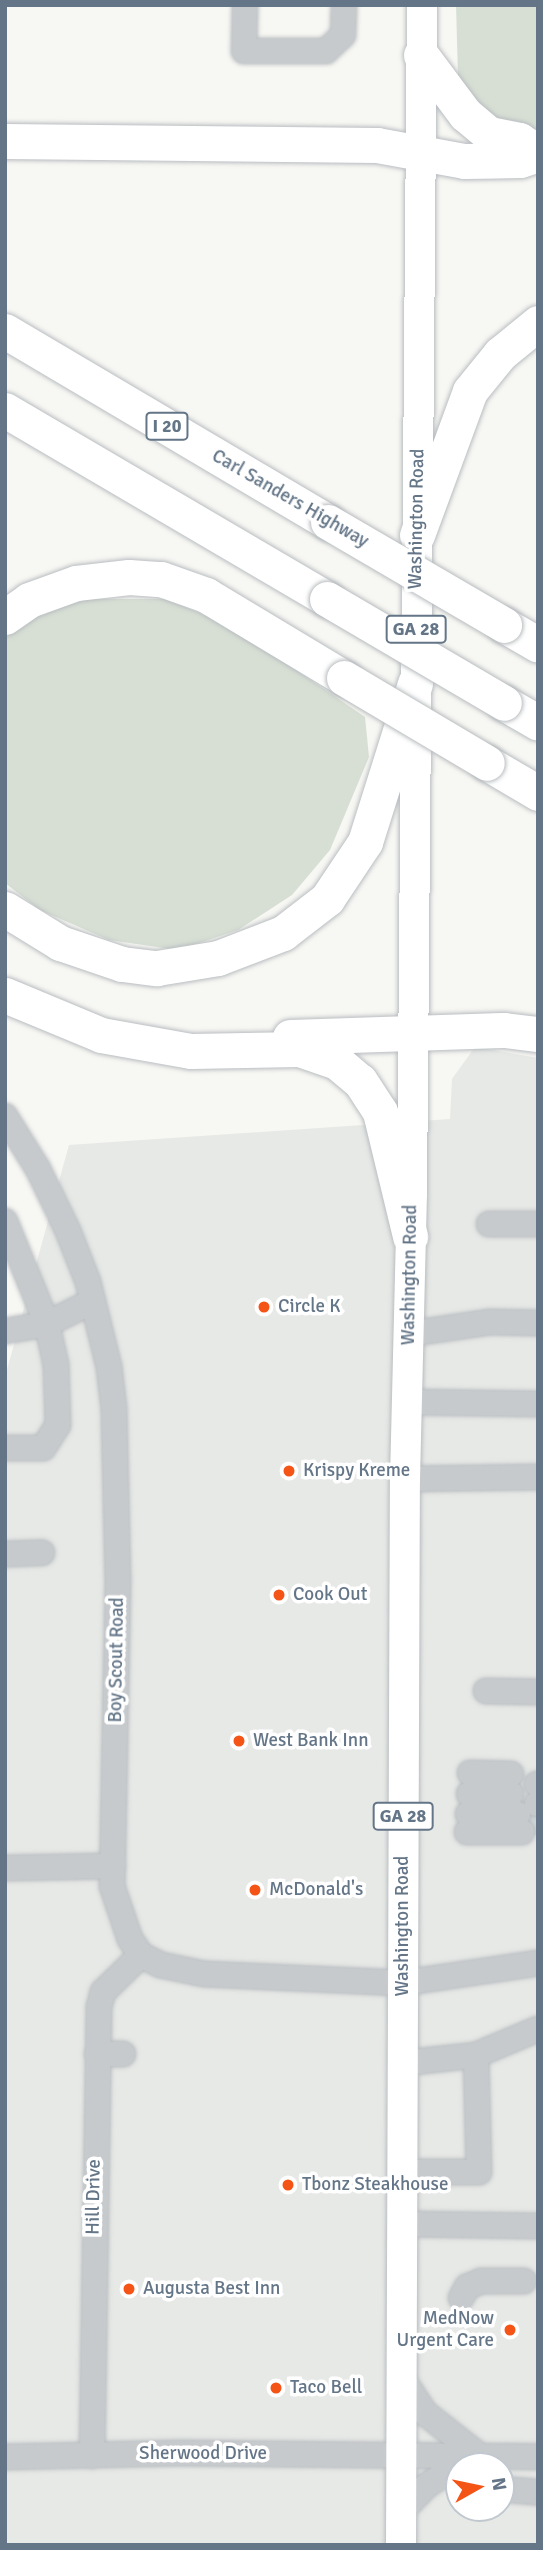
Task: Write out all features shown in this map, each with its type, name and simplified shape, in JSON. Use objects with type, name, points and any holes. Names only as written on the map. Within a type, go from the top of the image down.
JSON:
[{"type":"highway","points":[[421,55],[465,114],[489,134],[519,140],[538,153]]},
{"type":"highway","points":[[5,141],[377,145],[464,161],[520,160],[538,153]]},
{"type":"highway","points":[[416,535],[470,391],[500,354],[538,323]]},
{"type":"highway","name":"Carl Sanders Highway","points":[[5,331],[342,529],[515,618],[538,645]]},
{"type":"highway","points":[[5,410],[538,723]]},
{"type":"highway","points":[[5,617],[29,600],[76,583],[129,577],[160,579],[205,594],[538,793]]},
{"type":"highway","points":[[5,909],[60,943],[122,964],[157,968],[218,958],[283,933],[327,899],[365,842],[415,683]]},
{"type":"highway","points":[[5,995],[101,1035],[191,1051],[299,1049],[337,1062],[360,1081],[380,1112],[410,1236]]},
{"type":"highway","points":[[101,1035],[188,1040],[504,1030],[538,1034]]},
{"type":"main road","name":"Washington Road","points":[[401,2545],[405,1479],[413,1033],[422,5]]},
{"type":"street","points":[[245,5],[244,51],[326,51],[343,35],[344,5]]},
{"type":"street","name":"Boy Scout Road","points":[[5,1116],[59,1211],[93,1301],[109,1367],[117,1473],[113,1866],[116,1907],[141,1955]]},
{"type":"street","points":[[5,1221],[47,1324],[56,1365],[58,1425],[43,1448],[5,1448]]},
{"type":"street","points":[[489,1224],[538,1224]]},
{"type":"street","points":[[5,1331],[47,1324],[93,1301]]},
{"type":"street","points":[[408,1334],[489,1322],[538,1323]]},
{"type":"street","points":[[408,1402],[538,1404]]},
{"type":"street","points":[[405,1479],[538,1477]]},
{"type":"street","points":[[5,1554],[42,1553]]},
{"type":"street","points":[[486,1691],[538,1692]]},
{"type":"street","points":[[527,1796],[469,1803],[527,1796]]},
{"type":"street","points":[[5,1868],[113,1866]]},
{"type":"street","points":[[141,1955],[161,1965],[204,1974],[403,1983],[538,1963]]},
{"type":"street","name":"Hill Drive","points":[[92,2456],[97,2054],[103,1992],[141,1955]]},
{"type":"street","points":[[404,2063],[476,2055],[538,2029]]},
{"type":"street","points":[[97,2054],[123,2053]]},
{"type":"street","points":[[404,2172],[479,2172],[476,2055]]},
{"type":"street","points":[[404,2224],[538,2226]]},
{"type":"street","points":[[461,2298],[467,2287],[481,2281],[524,2281]]},
{"type":"street","points":[[402,2378],[425,2413],[484,2452]]},
{"type":"street","name":"Sherwood Drive","points":[[5,2457],[445,2454]]},
{"type":"street","points":[[515,2456],[538,2457]]},
{"type":"street","points":[[401,2512],[426,2486],[445,2476]]},
{"type":"street","points":[[515,2489],[538,2491]]},
{"type":"shaded area","points":[[456,5],[538,5],[538,132],[488,119],[458,76]]},
{"type":"shaded area","points":[[79,599],[166,599],[233,627],[365,717],[369,757],[330,850],[292,895],[238,930],[178,950],[109,940],[40,910],[5,883],[5,638],[39,612]]},
{"type":"shaded area","points":[[475,1047],[538,1058],[538,2545],[5,2545],[5,1377],[69,1145],[450,1119],[452,1079]]},
{"type":"tunnel","points":[[522,1823],[538,1823]]},
{"type":"place","name":"Circle K","points":[[264,1307]]},
{"type":"place","name":"Krispy Kreme","points":[[289,1471]]},
{"type":"place","name":"Cook Out","points":[[279,1595]]},
{"type":"place","name":"West Bank Inn","points":[[239,1741]]},
{"type":"place","name":"McDonald's","points":[[255,1890]]},
{"type":"place","name":"Tbonz Steakhouse","points":[[288,2185]]},
{"type":"place","name":"Augusta Best Inn","points":[[129,2289]]},
{"type":"place","name":"MedNow Urgent Care","points":[[510,2330]]},
{"type":"place","name":"Taco Bell","points":[[276,2388]]}]
